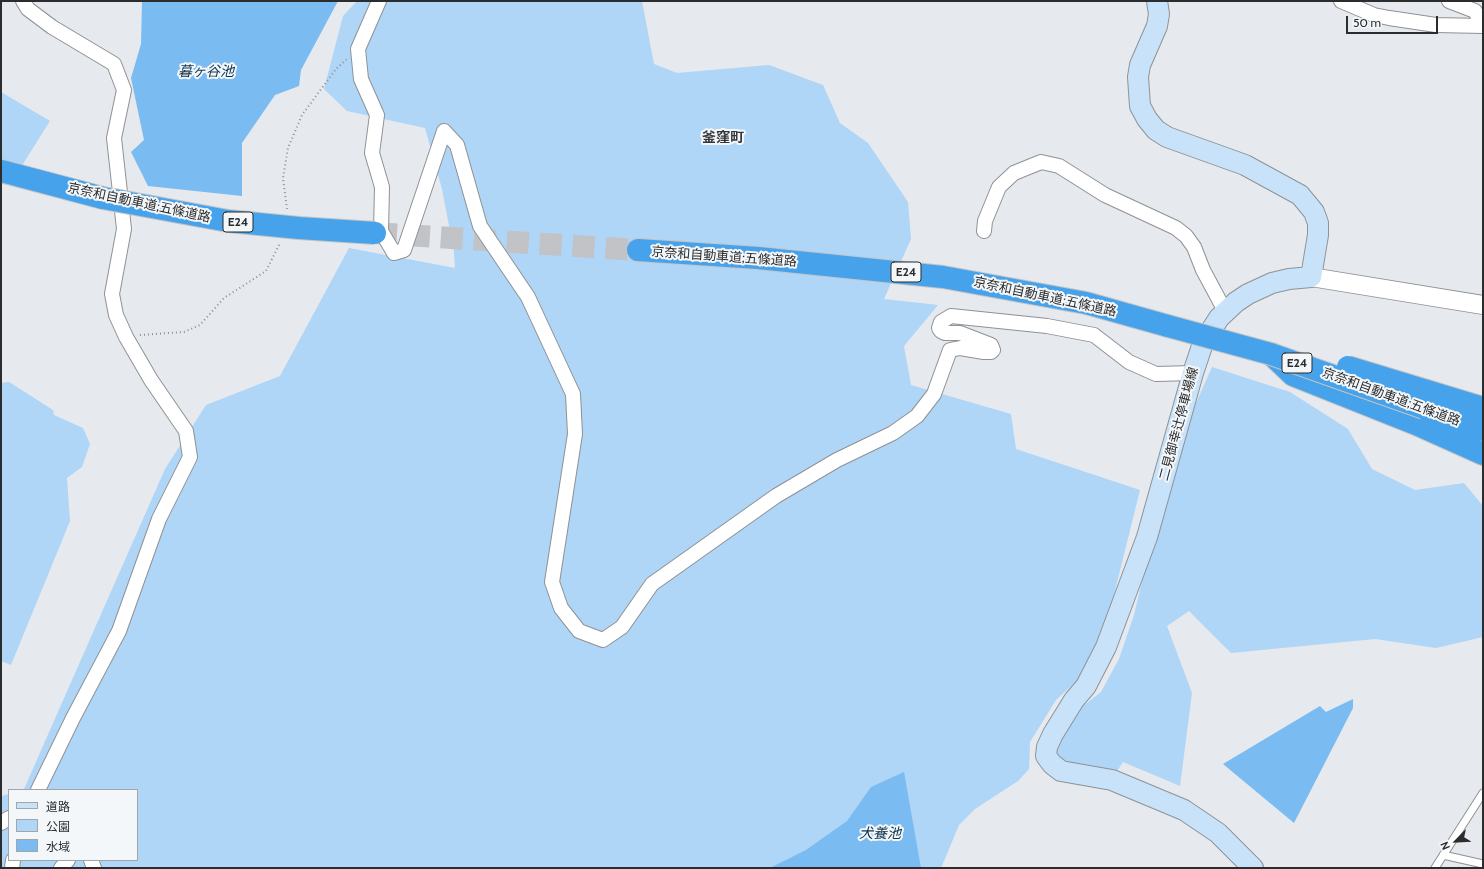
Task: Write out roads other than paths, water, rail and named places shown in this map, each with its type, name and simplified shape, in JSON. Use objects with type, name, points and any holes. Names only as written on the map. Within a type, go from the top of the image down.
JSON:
[{"type":"highway","name":"京奈和自動車道;五條道路","points":[[1,171],[103,198],[228,221],[299,228],[375,233]]},
{"type":"highway","name":"京奈和自動車道;五條道路","points":[[638,250],[773,260],[943,277],[1086,303],[1271,354],[1483,430]]},
{"type":"highway","points":[[1190,331],[1227,334],[1422,408],[1483,454]]},
{"type":"highway","points":[[1422,408],[1483,408]]},
{"type":"main road","points":[[1157,1],[1159,14],[1157,26],[1140,65],[1138,77],[1140,106],[1147,120],[1156,130],[1167,137],[1245,165],[1300,195],[1309,204],[1318,223],[1318,235],[1311,276]]},
{"type":"main road","name":"二見御幸辻停車場線","points":[[1253,868],[1218,833],[1184,810],[1112,780],[1061,771],[1052,764],[1046,756],[1046,747],[1074,700],[1086,686],[1106,647],[1147,537],[1192,373],[1203,343],[1211,328],[1225,311],[1248,294],[1265,285],[1289,278],[1311,276]]},
{"type":"street","points":[[23,1],[28,9],[52,27],[114,64],[124,90],[114,138],[124,229],[112,294],[116,314],[126,337],[151,380],[186,431],[190,457],[159,519],[119,631],[73,718],[38,789]]},
{"type":"street","points":[[379,1],[358,49],[361,79],[377,115],[372,153],[382,187],[381,231],[394,253],[404,250],[444,131],[457,145],[480,226],[528,297],[573,394],[575,434],[552,582],[561,608],[578,631],[603,640],[622,627],[652,584],[776,496],[836,460],[893,434],[917,416],[934,394],[950,350],[960,348],[991,352],[993,350],[991,345],[960,333],[944,333],[941,331],[939,328],[941,322],[951,316],[1047,326],[1094,336],[1129,362],[1156,374],[1192,373]]},
{"type":"street","points":[[1341,1],[1374,15],[1389,18],[1436,25],[1483,26],[1475,11],[1449,1]]},
{"type":"street","points":[[984,231],[984,221],[999,187],[1014,173],[1041,162],[1059,166],[1105,195],[1176,228],[1186,236],[1194,247],[1203,270],[1225,311]]},
{"type":"street","points":[[1311,276],[1356,285],[1480,305]]},
{"type":"lane","points":[[1435,868],[1483,793]]},
{"type":"lane","points":[[1443,855],[1483,864]]},
{"type":"water","name":"暮ヶ谷池","points":[[142,1],[338,1],[301,70],[299,86],[275,95],[242,143],[242,196],[148,186],[131,152],[144,140],[131,78],[141,44]]},
{"type":"water","points":[[1353,699],[1353,708],[1294,823],[1223,764],[1320,706],[1326,712]]},
{"type":"water","name":"犬養池","points":[[904,772],[921,868],[770,868],[806,850],[847,821],[871,787]]},
{"type":"tunnel","points":[[375,233],[638,250]]},
{"type":"district","name":"釜窪町","points":[[723,138]]}]
